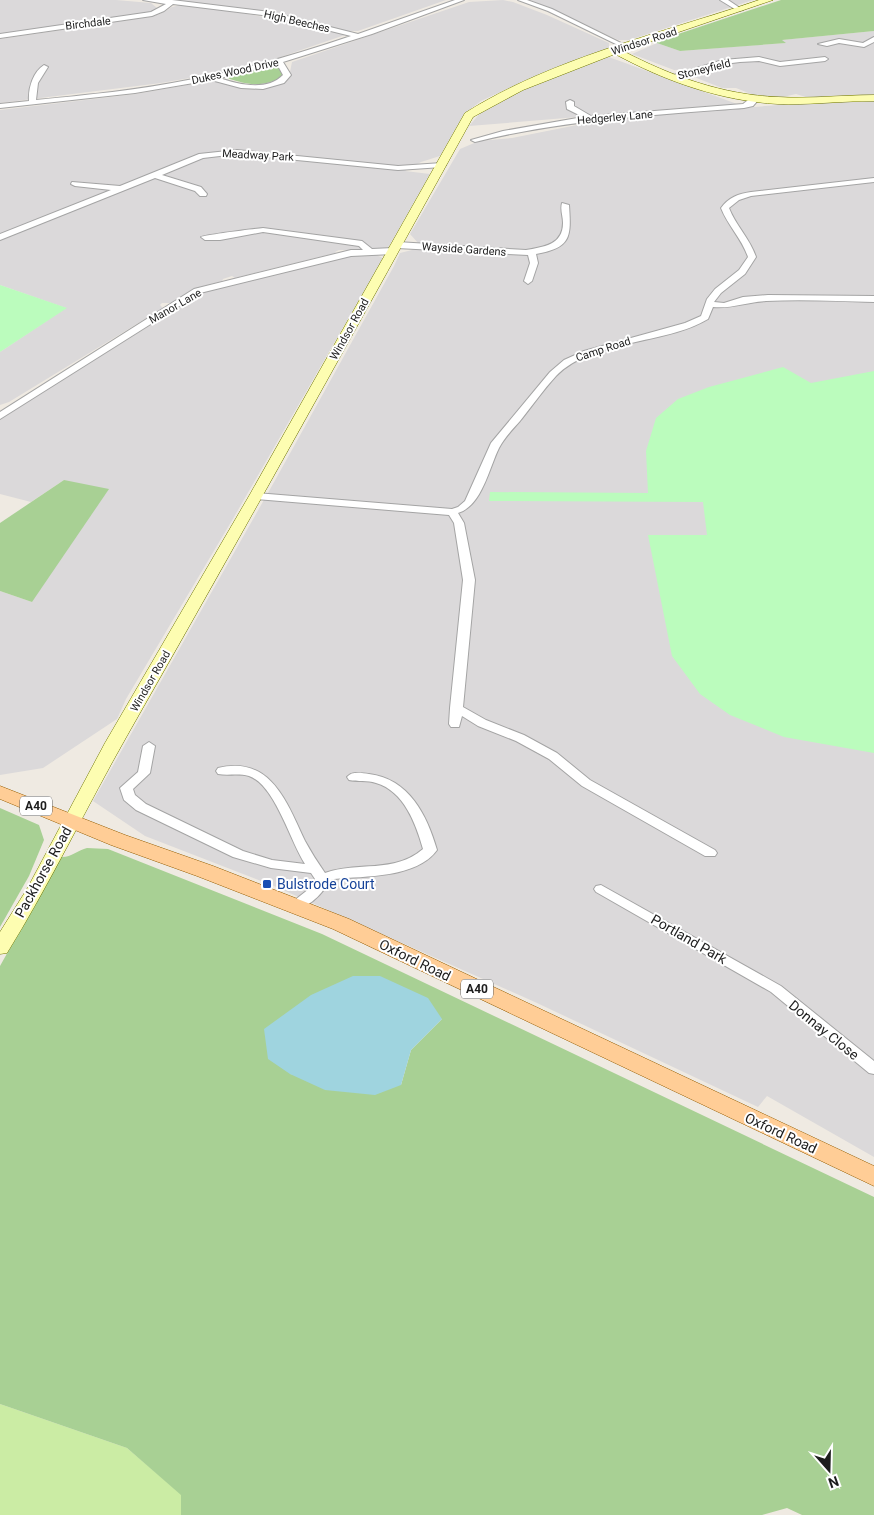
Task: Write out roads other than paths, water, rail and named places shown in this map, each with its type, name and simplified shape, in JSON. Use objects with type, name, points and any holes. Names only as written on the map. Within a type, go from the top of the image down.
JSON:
[{"type":"main road","name":"Windsor Road","points":[[71,821],[114,742],[256,496],[469,115],[489,102],[619,48],[768,0]]},
{"type":"main road","name":"Hedgerley Lane","points":[[619,48],[640,65],[714,92],[755,99],[801,101],[874,98]]},
{"type":"main road","name":"Oxford Road","points":[[0,792],[341,924],[874,1177]]},
{"type":"main road","name":"Packhorse Road","points":[[0,948],[36,889],[71,821]]},
{"type":"street","name":"High Beeches","points":[[146,0],[270,14],[358,36]]},
{"type":"street","name":"Dukes Wood Drive","points":[[0,106],[213,78],[280,62],[461,0]]},
{"type":"street","points":[[521,0],[550,10],[619,48]]},
{"type":"street","points":[[723,0],[740,10]]},
{"type":"street","name":"Birchdale","points":[[0,36],[152,14],[162,10],[172,2]]},
{"type":"street","points":[[821,44],[839,41],[864,45],[874,39]]},
{"type":"street","name":"Stoneyfield","points":[[671,77],[723,62],[740,60],[759,59],[780,64],[825,59]]},
{"type":"street","points":[[213,78],[243,86],[271,85],[284,80],[287,75],[280,62]]},
{"type":"street","points":[[34,102],[31,90],[35,79],[44,67]]},
{"type":"street","name":"Hedgerley Lane","points":[[474,140],[590,118],[732,108],[750,104],[755,99]]},
{"type":"street","points":[[570,102],[570,107],[590,118]]},
{"type":"street","name":"Meadway Park","points":[[0,238],[202,156],[237,152],[398,168],[430,164],[442,165]]},
{"type":"street","points":[[154,175],[198,189],[203,194]]},
{"type":"street","name":"Camp Road","points":[[452,512],[470,502],[495,444],[553,374],[566,362],[587,353],[705,317],[709,304],[718,291],[742,272],[752,257],[748,243],[726,214],[725,208],[728,202],[751,194],[874,180]]},
{"type":"street","points":[[75,184],[120,189]]},
{"type":"street","name":"Wayside Gardens","points":[[395,248],[531,252],[553,247],[564,239],[567,226],[565,205]]},
{"type":"street","points":[[205,237],[220,237],[263,230],[362,244],[370,252]]},
{"type":"street","name":"Manor Lane","points":[[2,412],[197,291],[351,253],[395,248]]},
{"type":"street","points":[[528,280],[534,263],[531,252]]},
{"type":"street","points":[[709,304],[725,306],[743,300],[768,298],[874,299]]},
{"type":"street","points":[[256,496],[452,512],[459,523],[469,580],[455,724]]},
{"type":"street","points":[[456,708],[482,723],[520,738],[553,756],[586,783],[710,853]]},
{"type":"street","points":[[149,746],[144,773],[126,788],[129,797],[140,807],[238,854],[271,864],[332,875],[407,866],[423,858],[430,850],[424,826],[403,796],[391,785],[382,781],[352,777]]},
{"type":"street","points":[[222,771],[258,775],[267,781],[274,791],[303,851],[319,874],[320,887],[296,906]]},
{"type":"street","name":"Portland Park","points":[[601,889],[776,989]]},
{"type":"street","name":"Donnay Close","points":[[776,989],[874,1069]]},
{"type":"water","points":[[353,976],[380,976],[428,998],[442,1019],[411,1050],[401,1085],[375,1095],[325,1090],[290,1074],[268,1059],[264,1029],[311,995]]},
{"type":"place","name":"Bulstrode Court","points":[[267,884]]}]
